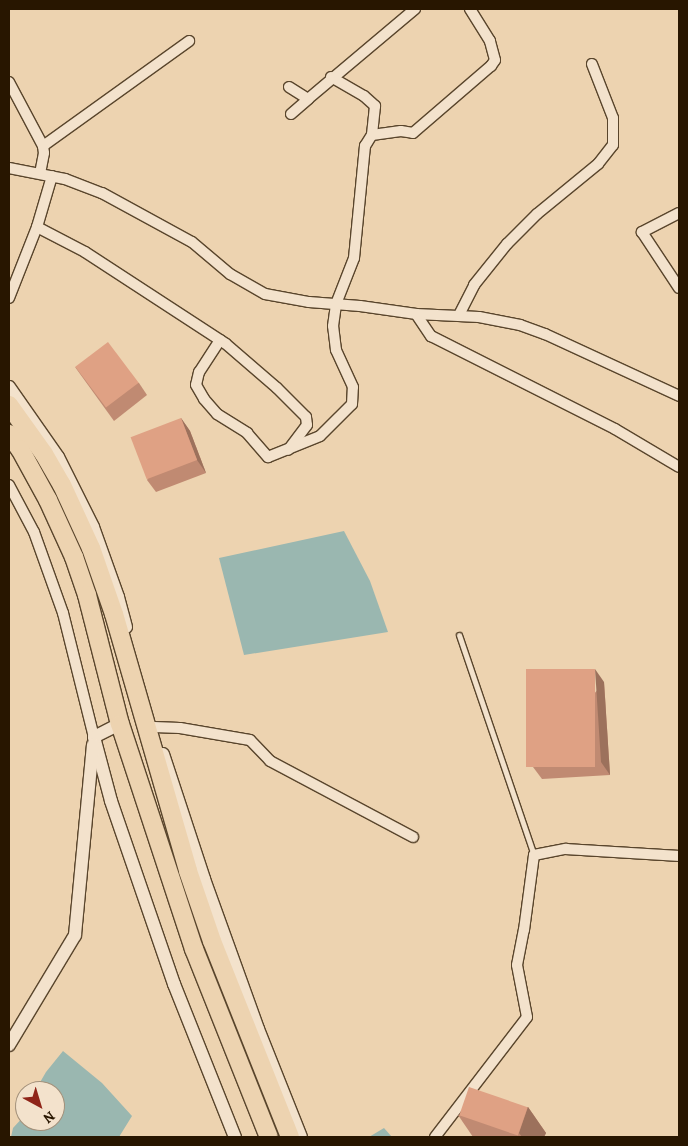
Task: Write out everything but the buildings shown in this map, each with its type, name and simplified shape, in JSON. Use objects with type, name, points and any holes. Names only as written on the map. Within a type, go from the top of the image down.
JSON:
[{"type":"highway","points":[[9,405],[44,454],[62,485],[91,548],[114,614],[188,871],[212,941],[290,1137]]},
{"type":"highway","points":[[9,434],[20,449],[48,500],[74,557],[88,595],[120,724],[194,949],[268,1137]]},
{"type":"street","points":[[291,114],[331,77],[415,9]]},
{"type":"street","points":[[372,135],[401,131],[413,133],[491,66],[495,60],[490,40],[470,9]]},
{"type":"street","points":[[43,146],[189,41]]},
{"type":"street","points":[[459,315],[474,285],[507,244],[537,214],[598,164],[613,145],[613,118],[592,64]]},
{"type":"street","points":[[220,340],[199,372],[196,385],[204,399],[217,414],[247,433],[268,457],[287,451],[320,436],[352,404],[353,387],[336,350],[333,326],[336,304],[354,258],[365,146],[372,135],[375,106],[364,96],[331,77]]},
{"type":"street","points":[[9,82],[43,146],[44,153],[40,173]]},
{"type":"street","points":[[289,87],[308,99]]},
{"type":"street","points":[[9,168],[52,176],[102,193],[192,242],[230,274],[265,294],[416,314],[479,317],[520,325],[545,334],[678,393]]},
{"type":"street","points":[[9,298],[37,227],[52,176]]},
{"type":"street","points":[[679,213],[642,232],[679,288]]},
{"type":"street","points":[[37,227],[85,252],[220,340],[277,388],[306,418],[307,425],[287,451]]},
{"type":"street","points":[[416,314],[431,336],[615,429],[679,467]]},
{"type":"street","points":[[9,387],[58,456],[93,527],[118,597],[154,727],[204,879],[258,1029],[301,1137]]},
{"type":"street","points":[[9,485],[34,532],[63,613],[112,801],[174,984],[235,1137]]},
{"type":"street","points":[[94,737],[120,724]]},
{"type":"street","points":[[154,727],[180,728],[250,740],[270,761],[413,837]]},
{"type":"street","points":[[9,1045],[75,935],[94,737]]},
{"type":"street","points":[[435,1137],[527,1017],[516,965],[524,930],[534,855],[566,849],[679,856]]},
{"type":"lane","points":[[460,635],[534,855]]},
{"type":"water","points":[[344,531],[370,581],[388,632],[244,655],[219,558]]},
{"type":"water","points":[[63,1051],[102,1083],[132,1116],[119,1137],[11,1137],[15,1126],[15,1131],[65,1131],[65,1081],[41,1081]]},
{"type":"water","points":[[384,1128],[392,1137],[369,1137]]}]
